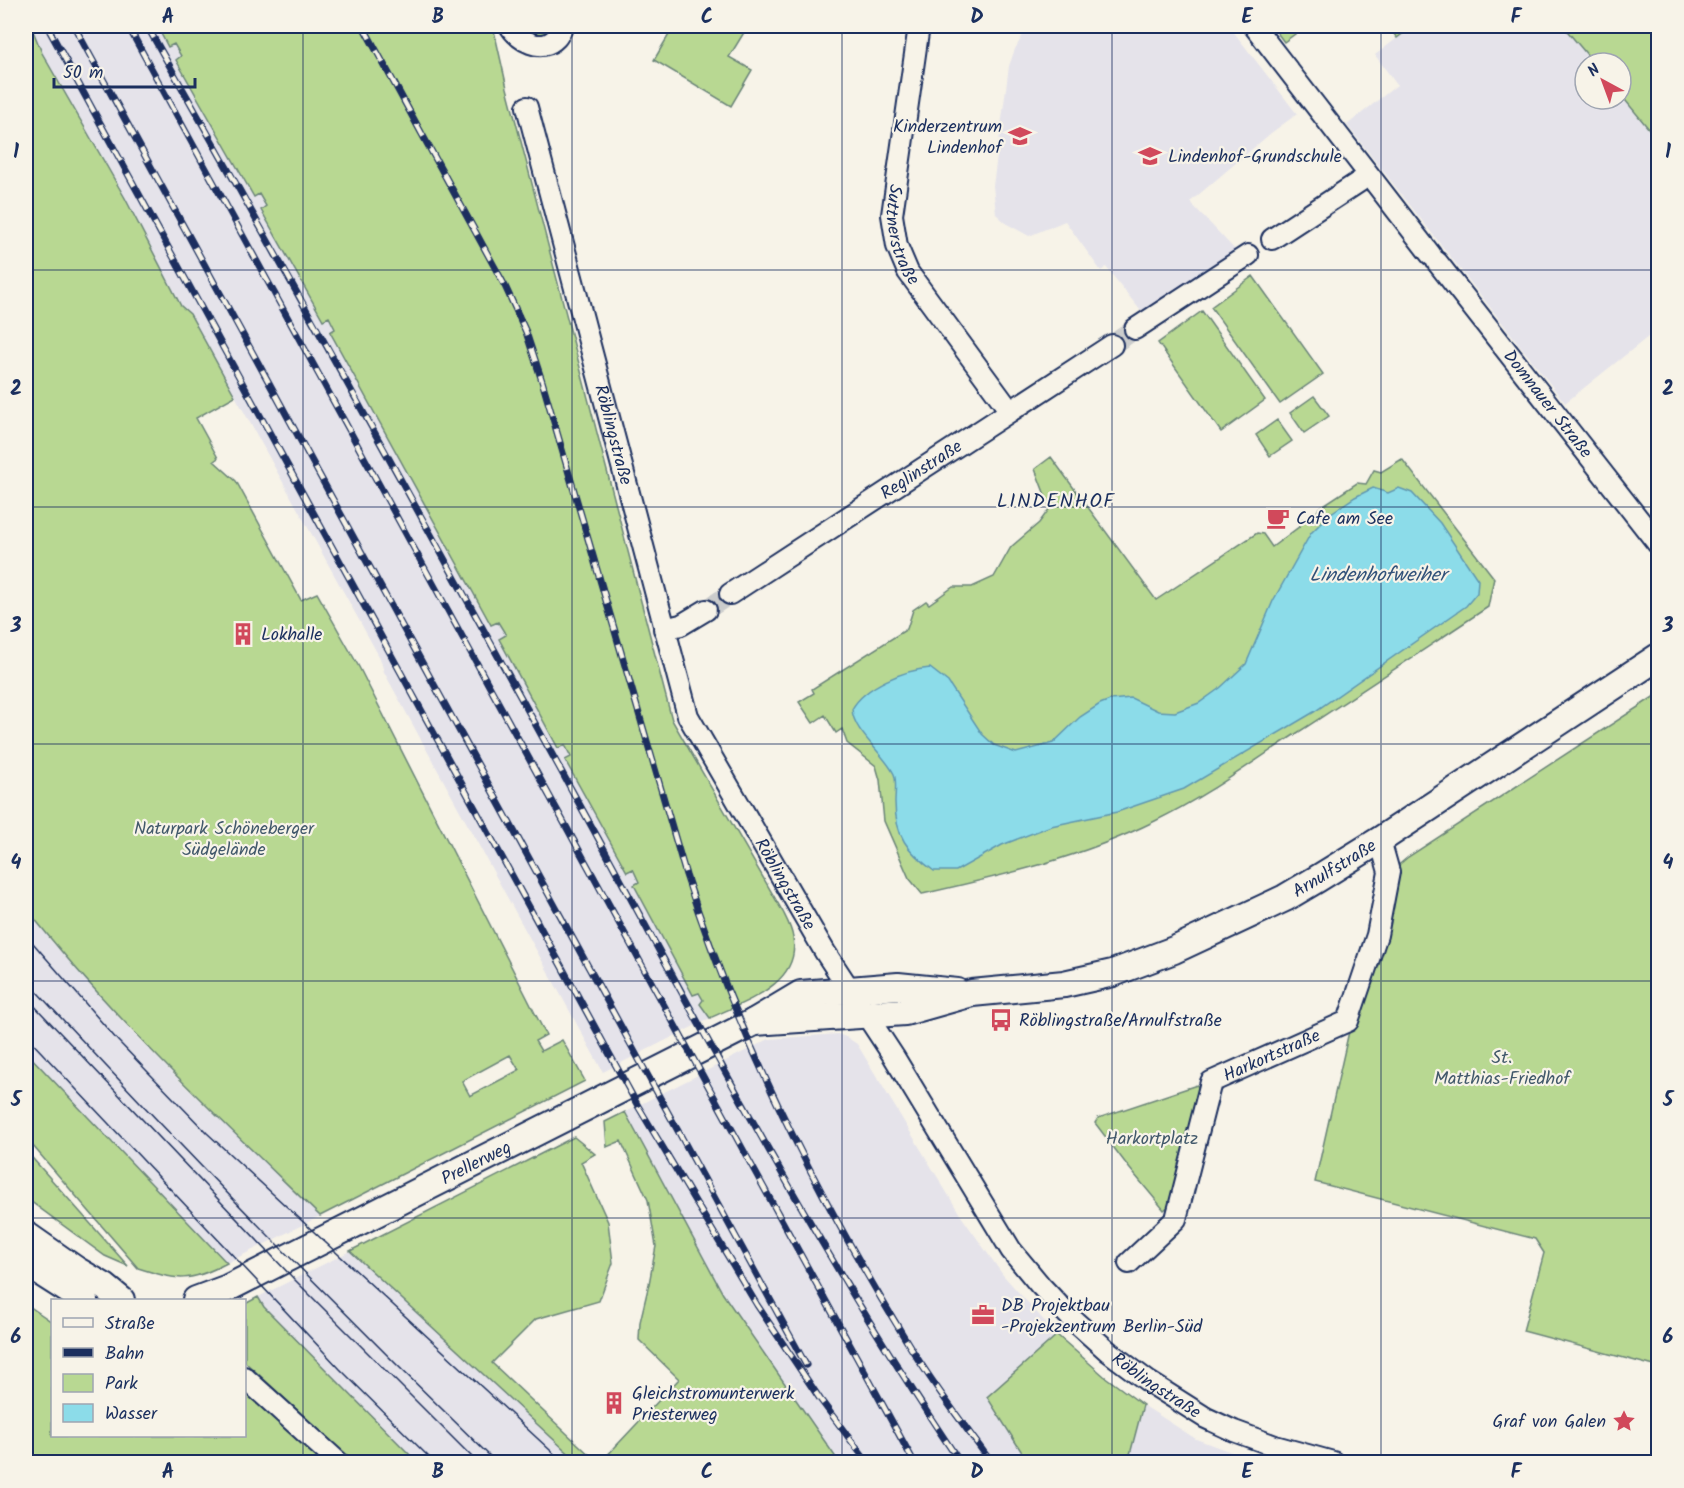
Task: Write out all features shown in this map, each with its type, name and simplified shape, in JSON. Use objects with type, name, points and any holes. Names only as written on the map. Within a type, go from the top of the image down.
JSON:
[{"type":"main road","name":"Arnulfstraße","points":[[866,1014],[905,1012],[972,993],[1064,984],[1113,973],[1224,928],[1286,898],[1380,840],[1659,657]]},
{"type":"main road","name":"Arnulfstraße","points":[[849,990],[898,986],[972,993]]},
{"type":"main road","name":"Prellerweg","points":[[199,1299],[228,1288],[754,1022],[801,994],[849,990]]},
{"type":"main road","name":"Prellerweg","points":[[754,1022],[866,1014]]},
{"type":"main road","points":[[26,1235],[120,1299]]},
{"type":"main road","points":[[26,1263],[82,1299]]},
{"type":"street","points":[[510,26],[519,37],[528,43],[544,45],[555,39],[563,26]]},
{"type":"street","name":"Suttnerstraße","points":[[919,26],[892,215],[897,246],[908,272],[923,295],[1010,411]]},
{"type":"street","name":"Domnauer Straße","points":[[1254,26],[1368,176],[1659,544]]},
{"type":"street","name":"Röblingstraße","points":[[526,107],[688,716],[849,990],[894,1057],[1011,1250],[1071,1318],[1109,1352],[1149,1382],[1206,1418],[1275,1446],[1333,1462]]},
{"type":"street","points":[[1272,239],[1368,176]]},
{"type":"street","points":[[1135,329],[1248,255]]},
{"type":"street","name":"Reglinstraße","points":[[730,594],[1112,345]]},
{"type":"street","points":[[664,629],[681,625],[706,610]]},
{"type":"street","name":"Harkortstraße","points":[[1130,1263],[1176,1220],[1211,1082],[1348,1020],[1377,935],[1389,872],[1380,840]]},
{"type":"street","points":[[246,1379],[338,1462]]},
{"type":"shaded area","points":[[31,26],[157,26],[168,47],[174,44],[182,56],[176,60],[254,197],[259,194],[267,207],[262,210],[323,319],[328,316],[335,329],[330,332],[490,625],[498,621],[506,636],[499,639],[559,748],[564,745],[572,757],[566,761],[627,871],[633,869],[639,882],[634,885],[693,995],[699,993],[703,1001],[700,1004],[710,1018],[603,1072],[384,672],[380,658],[190,314],[181,306],[125,198],[42,53]]},
{"type":"shaded area","name":"Lindenhof-Grundschule","points":[[1028,26],[1229,26],[1297,114],[1271,133],[1190,202],[1238,253],[1144,315],[1106,267],[1101,271],[1065,221],[1029,236],[1007,224],[996,214],[993,186],[1009,66],[1015,49]]},
{"type":"shaded area","points":[[1413,26],[1563,26],[1584,51],[1573,51],[1573,111],[1633,110],[1658,140],[1658,329],[1565,403],[1347,125],[1397,85],[1375,55]]},
{"type":"shaded area","points":[[26,908],[53,943],[130,1030],[320,1216],[227,1263],[26,1052]]},
{"type":"shaded area","points":[[838,1034],[857,1044],[961,1216],[1003,1275],[1057,1335],[988,1397],[1028,1462],[839,1462],[723,1294],[625,1112],[769,1039]]},
{"type":"shaded area","points":[[350,1251],[578,1462],[417,1462],[264,1307],[258,1297]]},
{"type":"shaded area","points":[[1143,1405],[1196,1439],[1258,1462],[1128,1462]]},
{"type":"green space","name":"Naturpark Schöneberger Südgelände","points":[[26,26],[31,26],[42,53],[125,198],[181,306],[190,314],[235,396],[196,418],[218,458],[214,461],[236,481],[301,600],[317,593],[359,667],[546,1035],[535,1041],[541,1051],[562,1040],[585,1081],[320,1216],[205,1105],[131,1029],[26,908]],"holes":[[[510,1055],[519,1070],[470,1096],[462,1081]]]},
{"type":"green space","points":[[157,26],[493,26],[507,88],[672,720],[792,931],[793,954],[788,968],[767,990],[710,1018],[700,1004],[703,1000],[699,993],[693,995],[634,885],[639,882],[633,869],[627,872],[565,760],[571,757],[565,745],[558,748],[499,639],[506,635],[498,622],[491,625],[330,332],[335,329],[329,317],[323,320],[261,210],[266,206],[259,194],[254,197],[176,60],[181,56],[174,44],[168,47]]},
{"type":"green space","points":[[522,26],[554,26],[538,34]]},
{"type":"green space","points":[[674,26],[748,26],[729,57],[752,70],[731,106],[654,60]]},
{"type":"green space","points":[[1272,26],[1306,26],[1284,42]]},
{"type":"green space","points":[[1388,26],[1413,26],[1397,38]]},
{"type":"green space","points":[[1563,26],[1658,26],[1658,140],[1633,110],[1633,51],[1584,51]]},
{"type":"green space","points":[[1253,276],[1323,374],[1280,404],[1211,307]]},
{"type":"green space","points":[[1202,311],[1265,400],[1221,432],[1158,343]]},
{"type":"green space","points":[[1314,396],[1329,416],[1304,433],[1290,413]]},
{"type":"green space","points":[[1277,420],[1292,441],[1270,456],[1256,435]]},
{"type":"green space","points":[[1051,457],[1156,600],[1257,533],[1263,534],[1272,547],[1300,526],[1300,520],[1315,516],[1319,508],[1357,483],[1366,484],[1374,470],[1381,472],[1402,459],[1494,578],[1488,607],[1226,780],[1155,821],[1070,856],[922,894],[909,878],[884,821],[880,780],[876,766],[847,743],[842,729],[836,733],[825,715],[813,723],[799,702],[814,693],[812,689],[907,629],[913,610],[926,601],[929,604],[953,587],[972,587],[994,577],[1011,547],[1039,523],[1050,508],[1035,469]]},
{"type":"green space","name":"St. Matthias-Friedhof","points":[[1658,694],[1658,1367],[1523,1331],[1544,1253],[1535,1239],[1315,1182],[1350,1027],[1394,869],[1408,857]]},
{"type":"green space","points":[[26,1052],[227,1263],[202,1274],[183,1278],[164,1276],[138,1268],[26,1138]]},
{"type":"green space","name":"Harkortplatz","points":[[1197,1085],[1202,1098],[1171,1204],[1164,1210],[1095,1123],[1098,1118]]},
{"type":"green space","points":[[625,1112],[723,1294],[839,1462],[601,1462],[679,1379],[639,1340],[640,1322],[656,1246],[648,1200],[621,1141],[607,1147],[605,1122]]},
{"type":"green space","points":[[574,1137],[595,1154],[581,1162],[608,1222],[613,1263],[599,1301],[536,1319],[492,1363],[597,1462],[578,1462],[350,1251]]},
{"type":"green space","points":[[26,1151],[128,1266],[105,1256],[26,1198]]},
{"type":"green space","points":[[258,1297],[264,1307],[417,1462],[354,1462],[246,1363],[246,1303]]},
{"type":"green space","points":[[26,1304],[51,1321],[51,1437],[246,1437],[246,1387],[328,1462],[26,1462]]},
{"type":"green space","points":[[1057,1335],[1104,1376],[1143,1405],[1128,1462],[1028,1462],[987,1397]]},
{"type":"water","name":"Lindenhofweiher","points":[[1373,488],[1388,493],[1399,488],[1412,493],[1440,523],[1478,580],[1477,593],[1466,606],[1314,712],[1184,789],[1117,812],[1051,826],[1002,845],[956,871],[934,871],[904,842],[897,824],[894,774],[857,726],[854,717],[852,709],[866,693],[897,676],[930,668],[948,682],[982,734],[994,745],[1016,753],[1053,743],[1080,717],[1110,700],[1131,698],[1158,711],[1175,712],[1199,703],[1220,688],[1246,664],[1273,601],[1311,533],[1331,513]]},
{"type":"tunnel","points":[[1112,345],[1135,329]]},
{"type":"tunnel","points":[[706,610],[730,594]]},
{"type":"tram line","points":[[26,935],[118,1041],[207,1133],[563,1462]]},
{"type":"tram line","points":[[26,980],[258,1224],[496,1462]]},
{"type":"tram line","points":[[26,997],[294,1279],[477,1462]]},
{"type":"tram line","points":[[26,1036],[340,1369],[434,1462]]},
{"type":"railway","points":[[47,26],[638,1106],[757,1305],[820,1399],[867,1462]]},
{"type":"railway","points":[[74,26],[806,1365]]},
{"type":"railway","points":[[128,26],[914,1462]]},
{"type":"railway","points":[[147,26],[374,431],[727,1076],[816,1233],[910,1387],[960,1462]]},
{"type":"railway","points":[[363,26],[505,286],[526,332],[686,875],[729,995],[754,1053],[809,1169],[839,1225],[924,1368],[991,1462]]},
{"type":"place","name":"Kinderzentrum Lindenhof","points":[[1020,136]]},
{"type":"place","name":"Lindenhof-Grundschule","points":[[1150,156]]},
{"type":"place","name":"Cafe am See","points":[[1278,518]]},
{"type":"place","name":"Lokhalle","points":[[243,634]]},
{"type":"place","name":"Röblingstraße/Arnulfstraße","points":[[1001,1020]]},
{"type":"place","name":"DB Projektbau -Projekzentrum Berlin-Süd","points":[[983,1315]]},
{"type":"place","name":"Gleichstromunterwerk Priesterweg","points":[[614,1403]]},
{"type":"place","name":"Graf von Galen","points":[[1624,1421]]},
{"type":"district","name":"LINDENHOF","points":[[1056,500]]}]
